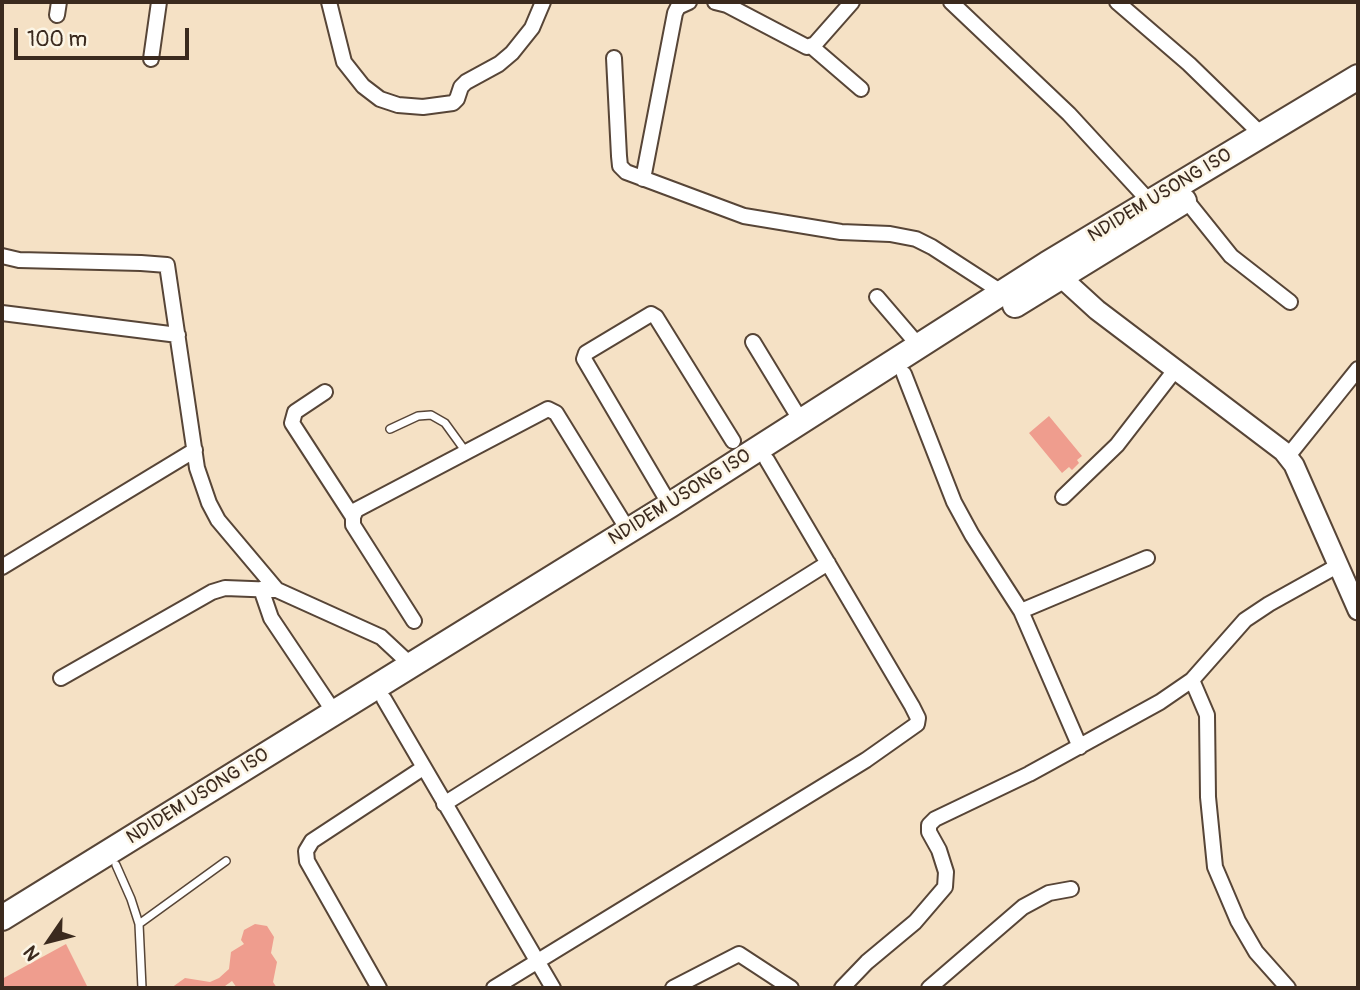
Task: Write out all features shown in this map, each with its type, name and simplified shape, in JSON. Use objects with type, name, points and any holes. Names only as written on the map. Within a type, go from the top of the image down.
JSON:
[{"type":"highway","name":"NDIDEM USONG ISO","points":[[2,936],[496,631],[904,374],[1150,202],[1358,77]]},
{"type":"highway","name":"NDIDEM USONG ISO","points":[[5,910],[670,505],[1003,293],[1053,270],[1186,200],[1358,95]]},
{"type":"street","points":[[150,59],[159,2]]},
{"type":"street","points":[[329,2],[344,62],[363,86],[380,99],[398,105],[423,107],[453,103],[466,82],[499,64],[512,53],[532,28],[543,2]]},
{"type":"street","points":[[643,179],[675,13],[678,7],[689,2]]},
{"type":"street","points":[[715,2],[727,5],[807,47],[811,46],[861,89]]},
{"type":"street","points":[[811,46],[852,2]]},
{"type":"street","points":[[951,2],[1069,114],[1150,202]]},
{"type":"street","points":[[1117,2],[1189,64],[1262,135]]},
{"type":"street","points":[[614,58],[620,166],[625,172],[744,216],[841,232],[890,234],[916,239],[1003,293]]},
{"type":"street","points":[[1186,200],[1231,256],[1290,302]]},
{"type":"street","points":[[2,256],[19,260],[164,264],[168,267],[197,468],[218,520],[277,590]]},
{"type":"street","points":[[1053,270],[1097,310],[1288,456],[1358,610]]},
{"type":"street","points":[[877,297],[919,346]]},
{"type":"street","points":[[2,313],[178,335]]},
{"type":"street","points":[[670,505],[584,359],[586,353],[651,314],[656,317],[733,441]]},
{"type":"street","points":[[753,342],[801,421]]},
{"type":"street","points":[[1288,456],[1358,369]]},
{"type":"street","points":[[1063,497],[1117,445],[1175,370]]},
{"type":"street","points":[[904,374],[954,502],[1021,611],[1080,747]]},
{"type":"street","points":[[326,392],[295,412],[292,423],[353,517]]},
{"type":"street","points":[[414,621],[353,525],[356,510],[548,409],[556,413],[628,530]]},
{"type":"street","points":[[2,567],[195,450]]},
{"type":"street","points":[[494,988],[915,728],[918,718],[912,706],[767,460]]},
{"type":"street","points":[[1021,611],[1147,558]]},
{"type":"street","points":[[444,804],[828,563]]},
{"type":"street","points":[[842,988],[867,962],[915,922],[945,887],[946,872],[939,850],[929,832],[929,825],[935,819],[978,800],[1080,747],[1160,702],[1192,680],[1245,620],[1339,565]]},
{"type":"street","points":[[61,678],[212,592],[225,588],[277,590],[381,636],[411,665]]},
{"type":"street","points":[[261,589],[271,618],[334,712]]},
{"type":"street","points":[[1192,680],[1207,715],[1208,797],[1215,867],[1238,921],[1256,952],[1288,988]]},
{"type":"street","points":[[384,699],[553,988]]},
{"type":"street","points":[[379,988],[307,861],[306,851],[312,841],[423,768]]},
{"type":"street","points":[[929,988],[1024,907],[1049,893],[1071,889]]},
{"type":"street","points":[[673,988],[739,954],[791,988]]},
{"type":"lane","points":[[390,429],[418,416],[431,415],[445,424],[467,453]]},
{"type":"lane","points":[[139,924],[226,861]]},
{"type":"lane","points":[[116,865],[139,924],[142,988]]},
{"type":"building","points":[[1049,416],[1082,456],[1072,470],[1069,467],[1062,473],[1029,433]]},
{"type":"building","points":[[255,924],[267,926],[274,937],[271,953],[277,962],[273,982],[277,988],[237,988],[232,981],[226,988],[171,988],[185,978],[210,982],[219,978],[229,969],[231,952],[244,944],[241,940],[244,930]]},
{"type":"building","points":[[66,944],[88,988],[2,988],[2,979]]}]
